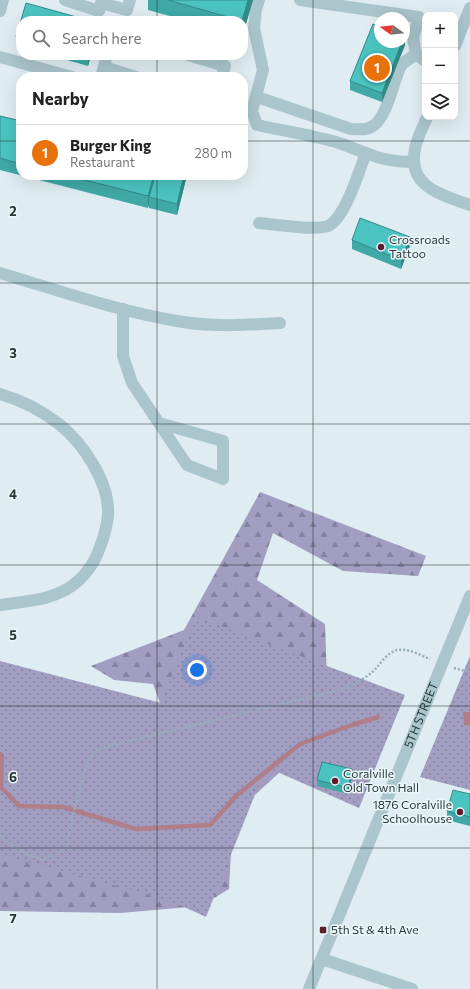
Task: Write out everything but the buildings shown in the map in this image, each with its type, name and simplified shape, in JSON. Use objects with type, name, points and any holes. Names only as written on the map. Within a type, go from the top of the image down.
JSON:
[{"type":"street","points":[[0,10],[3,0]]},
{"type":"street","points":[[66,0],[99,11],[102,1],[126,10]]},
{"type":"street","points":[[259,0],[256,9],[254,28],[263,70],[257,97],[252,111],[257,125],[339,143],[366,153],[414,164]]},
{"type":"street","points":[[257,97],[351,128],[363,130],[378,122],[383,114],[402,64],[420,58],[413,38],[419,17],[300,0]]},
{"type":"street","points":[[458,38],[470,8]]},
{"type":"street","points":[[0,57],[54,72]]},
{"type":"street","points":[[102,72],[106,60]]},
{"type":"street","points":[[205,60],[225,66],[223,72]]},
{"type":"street","points":[[426,120],[415,149],[414,164],[417,176],[429,189],[470,205]]},
{"type":"street","points":[[260,223],[315,228],[330,226],[339,217],[347,201],[366,153]]},
{"type":"street","points":[[0,273],[123,309],[184,322],[223,326],[280,323]]},
{"type":"street","points":[[123,309],[123,356],[132,383],[187,466],[223,479],[223,441],[159,423]]},
{"type":"street","points":[[0,394],[38,410],[60,425],[84,450],[98,472],[106,493],[108,514],[105,535],[98,552],[89,570],[75,584],[60,593],[38,599],[0,605]]},
{"type":"street","name":"5TH STREET","points":[[309,989],[470,596]]},
{"type":"street","points":[[322,959],[412,989]]},
{"type":"path","points":[[0,835],[17,849],[42,860],[66,849],[82,780],[94,752],[112,745],[344,689],[367,677],[386,657],[396,650],[406,650],[459,670],[470,672]]},
{"type":"green space","points":[[260,492],[426,556],[418,576],[343,571],[273,533],[257,580],[325,624],[327,678],[302,752],[233,815],[229,889],[201,906],[120,913],[0,911],[0,694],[174,740],[153,684],[114,680],[91,666],[184,630]]},
{"type":"green space","points":[[196,617],[405,695],[359,808],[266,767],[206,917],[171,901],[0,854],[0,661],[161,703]]},
{"type":"green space","points":[[470,656],[470,790],[420,777]]},
{"type":"shaded area","points":[[463,712],[470,712],[470,725],[464,725]]},
{"type":"waterway","points":[[0,754],[2,756],[1,787],[19,806],[63,807],[136,829],[210,825],[237,795],[300,744],[378,717]]},
{"type":"place","name":"Burger King","points":[[377,68]]},
{"type":"place","name":"Crossroads Tattoo","points":[[381,247]]},
{"type":"place","name":"Coralville Old Town Hall","points":[[335,781]]},
{"type":"place","name":"1876 Coralville Schoolhouse","points":[[460,812]]},
{"type":"place","name":"5th St & 4th Ave","points":[[323,930]]}]
